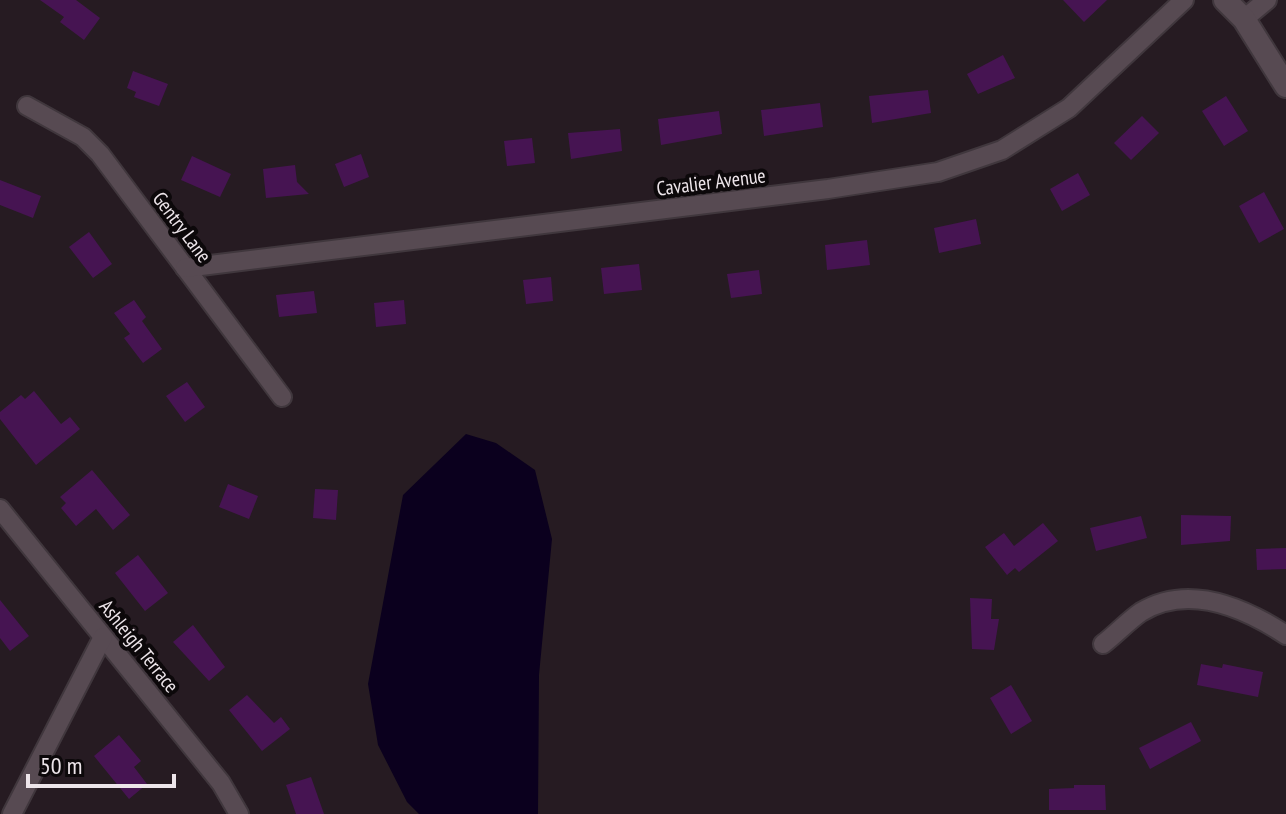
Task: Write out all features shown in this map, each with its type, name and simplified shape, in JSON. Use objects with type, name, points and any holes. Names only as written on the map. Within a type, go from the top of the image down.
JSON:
[{"type":"street","name":"Cavalier Avenue","points":[[185,268],[796,193],[938,172],[1002,150],[1069,108],[1184,0]]},
{"type":"street","points":[[1225,0],[1244,19],[1286,86]]},
{"type":"street","points":[[1244,19],[1267,0]]},
{"type":"street","name":"Gentry Lane","points":[[27,106],[69,128],[91,145],[282,397]]},
{"type":"street","name":"Ashleigh Terrace","points":[[0,509],[221,783],[239,814]]},
{"type":"street","points":[[1103,644],[1141,612],[1161,603],[1187,599],[1238,608],[1286,635]]},
{"type":"street","points":[[12,814],[103,637]]},
{"type":"shaded area","points":[[466,434],[496,443],[535,470],[552,539],[539,675],[538,814],[419,814],[407,802],[378,745],[368,684],[403,495]]},
{"type":"building","points":[[40,0],[76,0],[100,18],[84,40],[60,22],[64,17]]},
{"type":"building","points":[[1063,0],[1107,0],[1084,22]]},
{"type":"building","points":[[1003,55],[1015,78],[978,94],[967,74]]},
{"type":"building","points":[[133,71],[168,84],[159,106],[134,97],[136,92],[127,88]]},
{"type":"building","points":[[928,90],[931,113],[872,123],[869,96]]},
{"type":"building","points":[[1226,96],[1248,131],[1224,146],[1202,111]]},
{"type":"building","points":[[820,103],[823,127],[764,136],[761,110]]},
{"type":"building","points":[[719,111],[722,134],[661,145],[658,119]]},
{"type":"building","points":[[1142,116],[1159,133],[1131,160],[1114,143]]},
{"type":"building","points":[[620,129],[622,151],[571,159],[568,133]]},
{"type":"building","points":[[532,138],[535,163],[507,166],[504,141]]},
{"type":"building","points":[[361,154],[369,177],[344,187],[335,164]]},
{"type":"building","points":[[192,156],[231,174],[220,197],[181,180]]},
{"type":"building","points":[[295,165],[297,182],[309,194],[266,198],[263,169]]},
{"type":"building","points":[[1078,173],[1090,195],[1062,211],[1050,189]]},
{"type":"building","points":[[0,180],[41,196],[33,218],[0,205]]},
{"type":"building","points":[[1264,192],[1284,229],[1259,243],[1239,206]]},
{"type":"building","points":[[976,219],[981,244],[939,253],[934,228]]},
{"type":"building","points":[[89,232],[112,264],[93,278],[69,247]]},
{"type":"building","points":[[867,240],[870,265],[827,270],[825,245]]},
{"type":"building","points":[[639,264],[642,290],[604,294],[601,268]]},
{"type":"building","points":[[759,270],[762,294],[731,298],[727,274]]},
{"type":"building","points":[[551,277],[553,301],[526,304],[523,280]]},
{"type":"building","points":[[314,291],[317,313],[279,317],[276,295]]},
{"type":"building","points":[[134,300],[146,317],[142,321],[162,349],[143,363],[124,338],[130,334],[114,313]]},
{"type":"building","points":[[404,300],[406,324],[376,327],[374,303]]},
{"type":"building","points":[[187,382],[205,407],[185,422],[166,396]]},
{"type":"building","points":[[34,391],[61,424],[70,417],[80,429],[36,465],[0,419],[0,412],[21,395],[25,399]]},
{"type":"building","points":[[92,470],[130,515],[113,530],[96,509],[76,526],[61,508],[66,503],[60,497]]},
{"type":"building","points":[[228,484],[258,496],[249,519],[219,507]]},
{"type":"building","points":[[315,489],[338,490],[336,520],[313,518]]},
{"type":"building","points":[[1181,515],[1231,516],[1230,541],[1181,545]]},
{"type":"building","points":[[1141,516],[1147,538],[1096,551],[1090,528]]},
{"type":"building","points":[[1043,523],[1058,541],[1019,572],[1015,568],[1007,575],[985,547],[1004,533],[1014,546]]},
{"type":"building","points":[[1286,548],[1286,569],[1257,570],[1256,549]]},
{"type":"building","points":[[138,555],[168,593],[145,611],[115,573]]},
{"type":"building","points":[[970,598],[992,599],[991,619],[999,619],[994,650],[972,649]]},
{"type":"building","points":[[0,600],[29,636],[10,651],[0,638]]},
{"type":"building","points":[[193,625],[225,667],[209,681],[173,642]]},
{"type":"building","points":[[1201,664],[1222,668],[1223,664],[1263,672],[1258,697],[1197,685]]},
{"type":"building","points":[[1011,685],[1032,721],[1011,734],[990,698]]},
{"type":"building","points":[[247,695],[274,723],[281,717],[290,729],[262,751],[229,710]]},
{"type":"building","points":[[1191,722],[1201,741],[1150,769],[1139,748]]},
{"type":"building","points":[[119,735],[141,761],[134,767],[147,784],[129,799],[94,756]]},
{"type":"building","points":[[311,777],[324,814],[296,814],[286,785]]},
{"type":"building","points":[[1074,785],[1105,785],[1106,810],[1049,810],[1049,789],[1074,788]]}]
